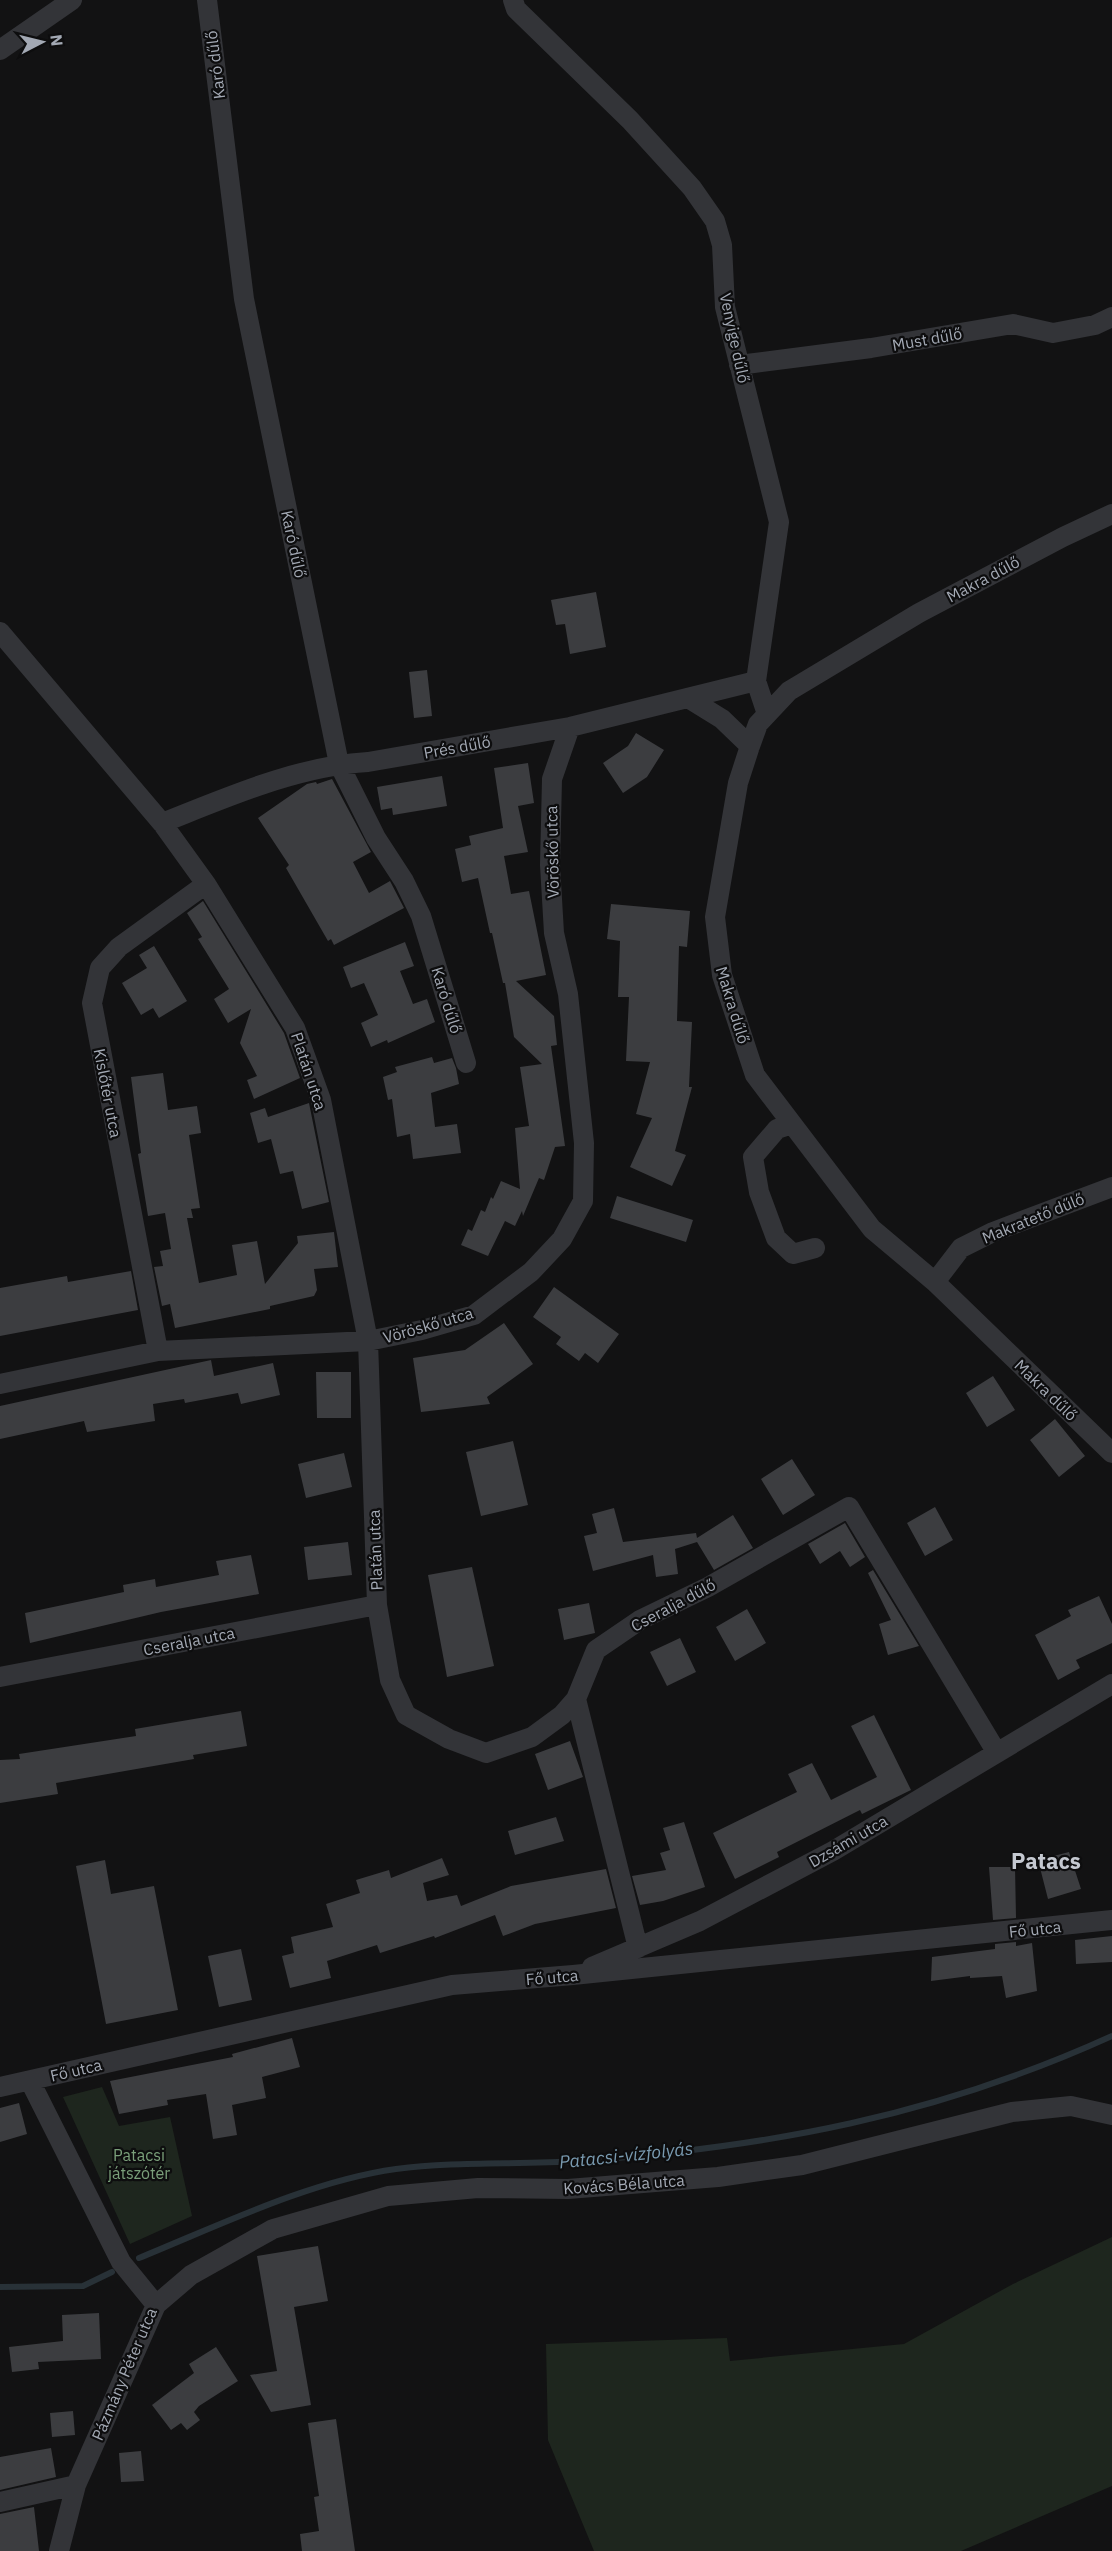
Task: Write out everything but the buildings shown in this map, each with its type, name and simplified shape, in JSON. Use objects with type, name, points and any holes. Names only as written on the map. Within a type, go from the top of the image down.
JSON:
[{"type":"street","points":[[0,50],[72,0]]},
{"type":"street","name":"Karó dűlő","points":[[207,0],[244,299],[339,764],[376,838],[405,881],[421,916],[466,1063]]},
{"type":"street","name":"Venyige dűlő","points":[[513,0],[516,9],[630,120],[692,188],[715,221],[722,245],[725,307],[779,522],[756,681],[767,714]]},
{"type":"street","name":"Must dűlő","points":[[739,364],[871,348],[1013,324],[1053,333],[1095,325],[1112,317]]},
{"type":"street","name":"Makra dűlő","points":[[1112,514],[1063,537],[919,613],[789,691],[758,724],[750,746],[738,783],[715,917],[722,975],[755,1075],[872,1230],[935,1282],[1112,1453]]},
{"type":"street","name":"Platán utca","points":[[0,632],[162,823],[206,884],[295,1028],[321,1100],[368,1341],[377,1605]]},
{"type":"street","name":"Prés dűlő","points":[[162,823],[248,789],[339,764],[368,762],[570,727],[756,681]]},
{"type":"street","points":[[688,698],[722,719],[750,746]]},
{"type":"street","name":"Vöröskő utca","points":[[0,1384],[158,1351],[368,1341],[474,1315],[531,1272],[562,1239],[583,1201],[584,1143],[568,994],[554,933],[550,865],[552,779],[570,727]]},
{"type":"street","name":"Kislőtér utca","points":[[158,1351],[92,1003],[100,968],[119,947],[206,884]]},
{"type":"street","points":[[792,1124],[777,1130],[753,1157],[759,1192],[776,1238],[793,1254],[815,1248]]},
{"type":"street","name":"Makratető dűlő","points":[[935,1282],[961,1248],[993,1232],[1112,1187]]},
{"type":"street","name":"Cseralja dűlő","points":[[377,1605],[390,1680],[406,1715],[449,1739],[486,1753],[532,1737],[562,1715],[576,1699],[596,1650],[640,1620],[708,1587],[849,1507],[997,1753]]},
{"type":"street","name":"Cseralja utca","points":[[0,1677],[377,1605]]},
{"type":"street","name":"Dzsámi utca","points":[[573,1975],[700,1921],[823,1856],[1112,1684]]},
{"type":"street","points":[[576,1699],[638,1948]]},
{"type":"street","name":"Fő utca","points":[[0,2087],[452,1985],[573,1975],[1112,1920]]},
{"type":"street","name":"Pázmány Péter utca","points":[[30,2081],[121,2262],[156,2305],[76,2485],[60,2551]]},
{"type":"street","name":"Kovács Béla utca","points":[[156,2305],[191,2275],[273,2229],[387,2196],[478,2187],[568,2189],[718,2177],[802,2164],[1011,2112],[1071,2106],[1112,2115]]},
{"type":"street","points":[[0,2502],[76,2485]]},
{"type":"green space","name":"Patacsi játszótér","points":[[102,2087],[119,2126],[170,2117],[192,2216],[130,2244],[63,2097]]},
{"type":"green space","points":[[1112,2237],[1112,2486],[961,2551],[594,2551],[548,2440],[546,2344],[727,2338],[730,2361],[904,2344],[1013,2284]]},
{"type":"waterway","name":"Patacsi-vízfolyás","points":[[139,2258],[298,2194],[364,2175],[419,2167],[578,2161],[649,2155],[785,2136],[916,2107],[1046,2064],[1112,2036]]},
{"type":"waterway","name":"Patacsi-vízfolyás","points":[[0,2287],[83,2286],[112,2272]]},
{"type":"district","name":"Patacs","points":[[1046,1860]]}]
